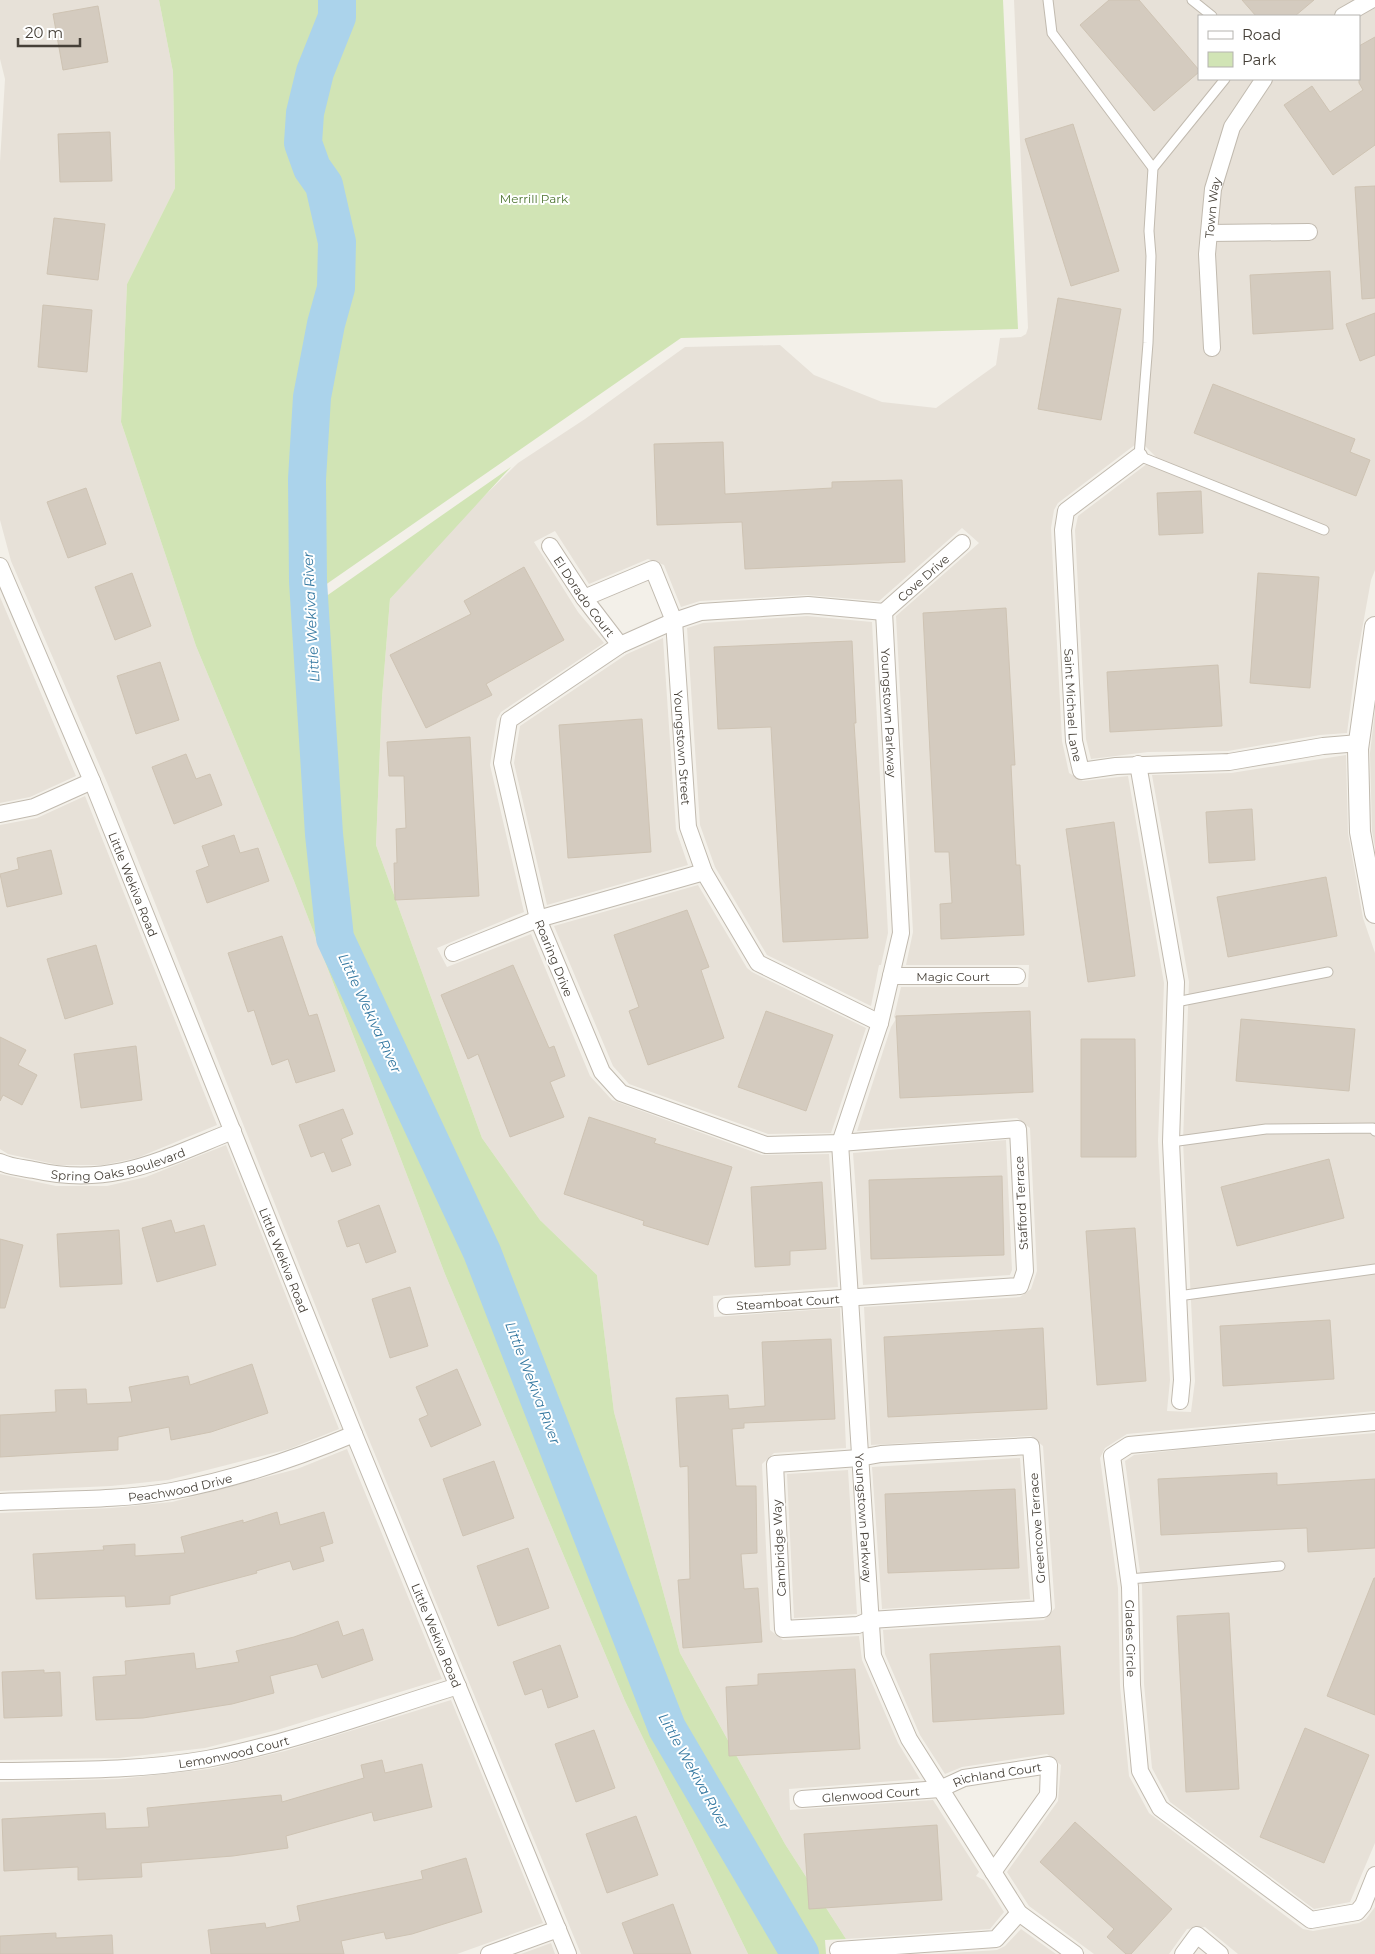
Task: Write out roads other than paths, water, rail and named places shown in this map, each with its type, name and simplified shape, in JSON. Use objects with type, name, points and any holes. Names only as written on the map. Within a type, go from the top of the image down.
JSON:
[{"type":"street","points":[[1344,15],[1371,0]]},
{"type":"street","name":"Town Way","points":[[1212,348],[1207,254],[1214,189],[1232,127],[1263,80]]},
{"type":"street","points":[[1209,232],[1308,232]]},
{"type":"street","name":"Saint Michael Lane","points":[[1138,456],[1066,511],[1063,530],[1074,740],[1081,771],[1138,764],[1229,762],[1322,746],[1359,743]]},
{"type":"street","name":"Cove Drive","points":[[884,612],[962,543]]},
{"type":"street","name":"El Dorado Court","points":[[550,546],[584,598],[620,645]]},
{"type":"street","name":"Little Wekiva Road","points":[[0,566],[92,781],[354,1434],[568,1954]]},
{"type":"street","name":"Youngstown Street","points":[[584,598],[653,569],[674,621],[688,827],[704,872]]},
{"type":"street","points":[[674,621],[700,612],[808,605],[884,612]]},
{"type":"street","name":"Youngstown Parkway","points":[[884,612],[900,933],[880,1022],[840,1143],[852,1296],[859,1458],[873,1656],[909,1739],[1019,1913],[1075,1954]]},
{"type":"street","name":"Roaring Drive","points":[[674,621],[620,645],[509,720],[502,763],[538,919],[602,1072],[621,1093],[766,1145],[840,1143]]},
{"type":"street","points":[[1375,627],[1359,743],[1360,832],[1375,913]]},
{"type":"street","points":[[1138,764],[1176,982],[1171,1142],[1182,1380],[1180,1401]]},
{"type":"street","points":[[0,814],[34,807],[92,781]]},
{"type":"street","points":[[452,953],[538,919],[704,872],[758,962],[880,1022]]},
{"type":"street","name":"Magic Court","points":[[891,976],[1017,976]]},
{"type":"street","name":"Stafford Terrace","points":[[840,1143],[1018,1129],[1025,1271],[1020,1286],[852,1296]]},
{"type":"street","name":"Spring Oaks Boulevard","points":[[0,1162],[56,1175],[104,1176],[141,1168],[233,1131]]},
{"type":"street","name":"Steamboat Court","points":[[726,1306],[852,1296]]},
{"type":"street","name":"Glades Circle","points":[[1375,1422],[1129,1445],[1112,1456],[1129,1579],[1132,1685],[1140,1771],[1160,1808],[1310,1920],[1357,1912],[1363,1905],[1375,1875]]},
{"type":"street","name":"Peachwood Drive","points":[[0,1502],[112,1497],[170,1491],[293,1459],[354,1434]]},
{"type":"street","name":"Greencove Terrace","points":[[859,1458],[881,1454],[1031,1446],[1043,1609],[870,1620]]},
{"type":"street","name":"Cambridge Way","points":[[859,1458],[774,1464],[782,1629],[858,1625],[870,1620]]},
{"type":"street","name":"Lemonwood Court","points":[[0,1771],[119,1768],[207,1759],[280,1740],[458,1686]]},
{"type":"street","name":"Richland Court","points":[[940,1789],[964,1778],[1049,1764],[1048,1795],[993,1872]]},
{"type":"street","name":"Glenwood Court","points":[[802,1798],[940,1789]]},
{"type":"street","points":[[838,1950],[996,1939],[1019,1913]]},
{"type":"street","points":[[489,1954],[558,1929]]},
{"type":"street","points":[[1183,1954],[1197,1935],[1220,1954]]},
{"type":"lane","points":[[1048,0],[1052,33],[1153,168]]},
{"type":"lane","points":[[1192,0],[1211,15]]},
{"type":"lane","points":[[1224,80],[1153,168],[1149,231],[1151,256],[1148,343],[1138,456],[1324,530]]},
{"type":"lane","points":[[1176,1002],[1328,972]]},
{"type":"lane","points":[[1171,1142],[1266,1129],[1373,1128],[1375,1131]]},
{"type":"lane","points":[[1178,1296],[1375,1269]]},
{"type":"lane","points":[[1129,1579],[1280,1566]]},
{"type":"waterway","name":"Little Wekiva River","points":[[337,0],[337,17],[315,72],[305,113],[303,143],[312,168],[324,185],[337,242],[336,288],[326,324],[312,397],[307,479],[308,581],[324,834],[335,938],[482,1252],[667,1728],[800,1954]]},
{"type":"park label","name":"Merrill Park","points":[[534,198]]}]
